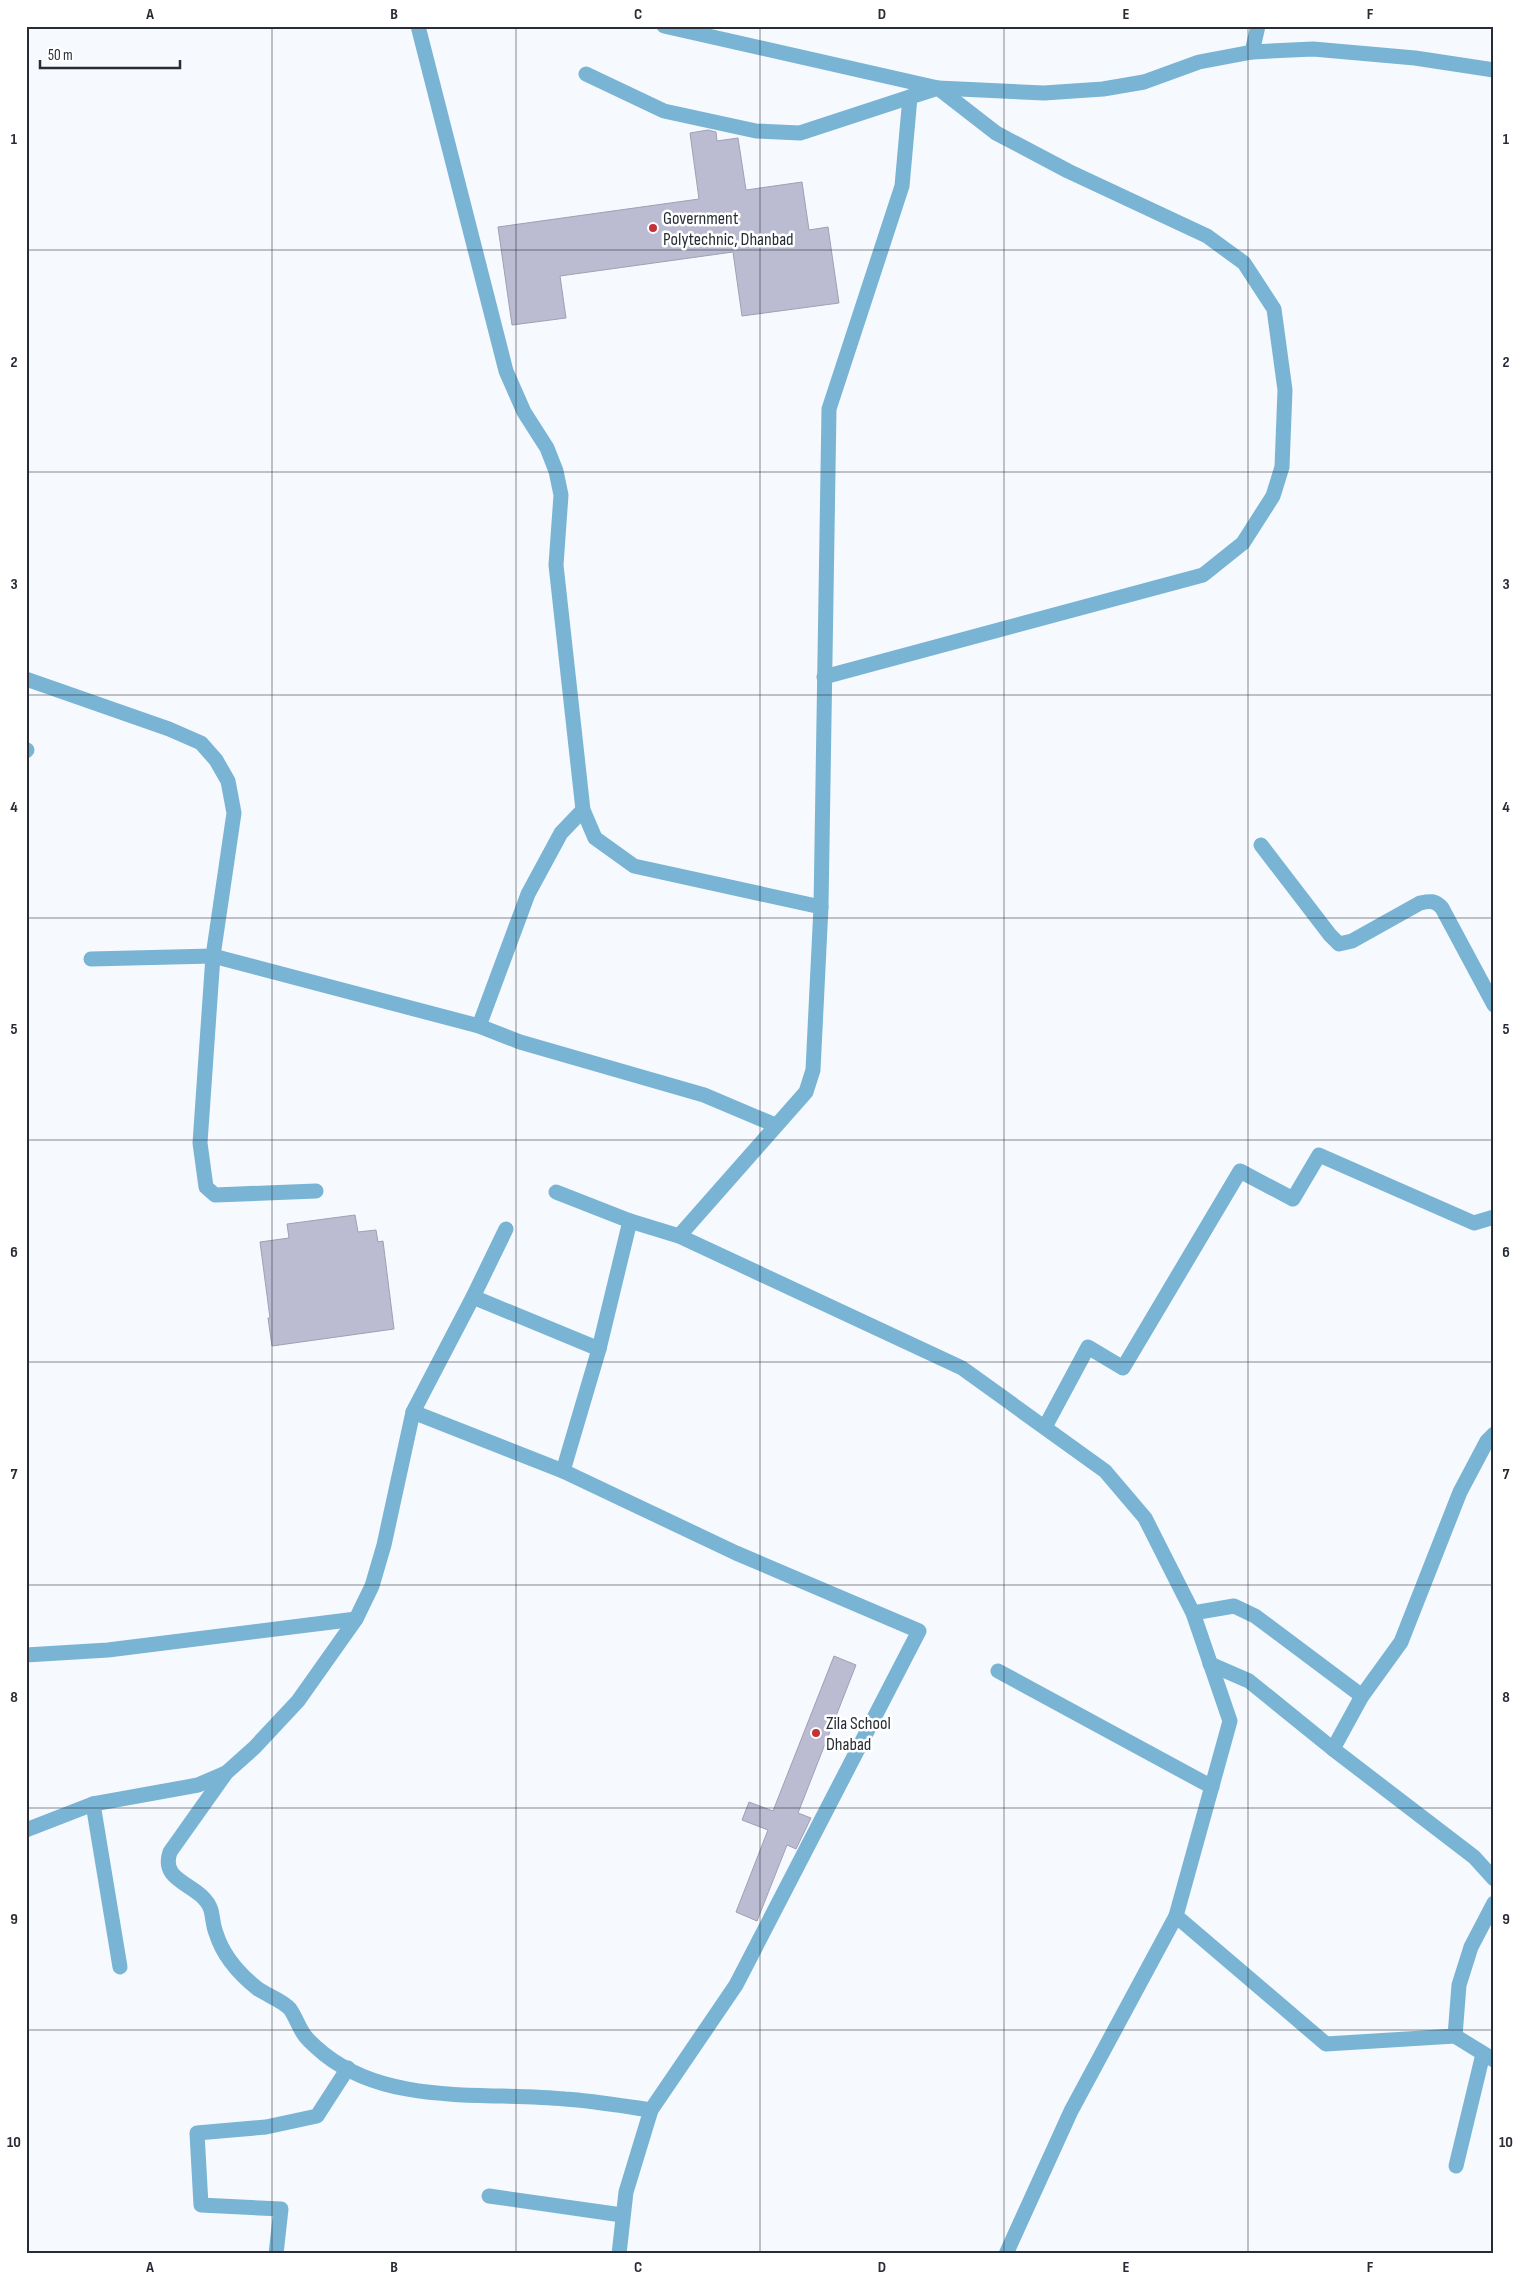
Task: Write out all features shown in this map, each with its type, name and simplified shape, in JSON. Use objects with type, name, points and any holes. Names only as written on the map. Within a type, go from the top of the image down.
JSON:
[{"type":"street","points":[[418,26],[506,371],[524,412],[547,448],[556,471],[561,495],[556,565],[584,810],[595,838],[634,866],[821,907]]},
{"type":"street","points":[[664,26],[938,88],[1044,93],[1103,89],[1144,82],[1199,62],[1252,52],[1313,49],[1414,58],[1494,70]]},
{"type":"street","points":[[1252,52],[1258,26]]},
{"type":"street","points":[[586,74],[664,111],[756,131],[800,133],[938,88]]},
{"type":"street","points":[[824,677],[1203,574],[1243,543],[1273,496],[1282,467],[1285,390],[1274,309],[1244,263],[1207,236],[1068,171],[996,134],[938,88]]},
{"type":"street","points":[[679,1236],[806,1092],[813,1070],[821,907],[829,409],[902,186],[910,97]]},
{"type":"street","points":[[26,679],[169,729],[201,743],[216,760],[228,781],[234,813],[213,956],[200,1143],[206,1187],[215,1195],[316,1191]]},
{"type":"street","points":[[479,1026],[528,894],[561,833],[584,810]]},
{"type":"street","points":[[1261,846],[1339,944],[1352,941],[1420,903],[1437,902],[1442,908],[1494,1006]]},
{"type":"street","points":[[91,959],[213,956],[479,1026],[520,1042],[704,1095],[775,1126]]},
{"type":"street","points":[[1045,1427],[1088,1347],[1123,1368],[1240,1170],[1293,1199],[1320,1155],[1474,1223],[1494,1217]]},
{"type":"street","points":[[556,1192],[630,1221],[679,1236],[962,1368],[1105,1471],[1145,1518],[1193,1614],[1230,1721],[1176,1916],[1070,2110],[1006,2254]]},
{"type":"street","points":[[564,1471],[599,1349],[630,1221]]},
{"type":"street","points":[[506,1229],[413,1412],[384,1545],[372,1586],[356,1619],[298,1701],[255,1747],[226,1773],[170,1852],[167,1861],[169,1870],[174,1877],[196,1890],[205,1899],[211,1910],[216,1933],[225,1953],[239,1973],[259,1990],[290,2009],[304,2035],[325,2054],[362,2076],[408,2089],[476,2095],[565,2098],[651,2110]]},
{"type":"street","points":[[473,1297],[599,1349]]},
{"type":"street","points":[[413,1412],[564,1471],[736,1553],[919,1631],[736,1985],[651,2110],[626,2192],[619,2254]]},
{"type":"street","points":[[1333,1749],[1362,1696],[1401,1642],[1460,1492],[1487,1441],[1494,1434]]},
{"type":"street","points":[[1193,1614],[1234,1606],[1255,1616],[1362,1696]]},
{"type":"street","points":[[26,1656],[108,1650],[356,1619]]},
{"type":"street","points":[[1210,1664],[1249,1681],[1333,1749],[1474,1857],[1494,1879]]},
{"type":"street","points":[[998,1671],[1212,1788]]},
{"type":"street","points":[[26,1830],[93,1804],[198,1785],[226,1773]]},
{"type":"street","points":[[93,1804],[120,1967]]},
{"type":"street","points":[[1455,2036],[1460,1985],[1471,1947],[1494,1903]]},
{"type":"street","points":[[1176,1916],[1326,2044],[1455,2036],[1488,2057],[1456,2166]]},
{"type":"street","points":[[276,2254],[281,2209],[202,2205],[198,2133],[266,2127],[317,2116],[348,2068]]},
{"type":"street","points":[[489,2196],[622,2215]]},
{"type":"building","name":"Government Polytechnic, Dhanbad","points":[[708,130],[716,132],[717,141],[738,138],[746,190],[802,182],[809,230],[828,227],[839,303],[742,316],[733,252],[560,276],[566,318],[512,325],[498,227],[699,199],[690,133]]},
{"type":"building","points":[[355,1215],[358,1232],[376,1230],[378,1242],[383,1241],[394,1329],[272,1346],[260,1242],[289,1238],[287,1224]]},
{"type":"building","name":"Zila School Dhabad","points":[[834,1656],[856,1665],[798,1813],[811,1818],[796,1849],[787,1845],[757,1921],[736,1912],[768,1830],[742,1820],[749,1802],[773,1811]]},
{"type":"place","name":"Government Polytechnic, Dhanbad","points":[[653,228]]},
{"type":"place","name":"Zila School Dhabad","points":[[816,1733]]}]
